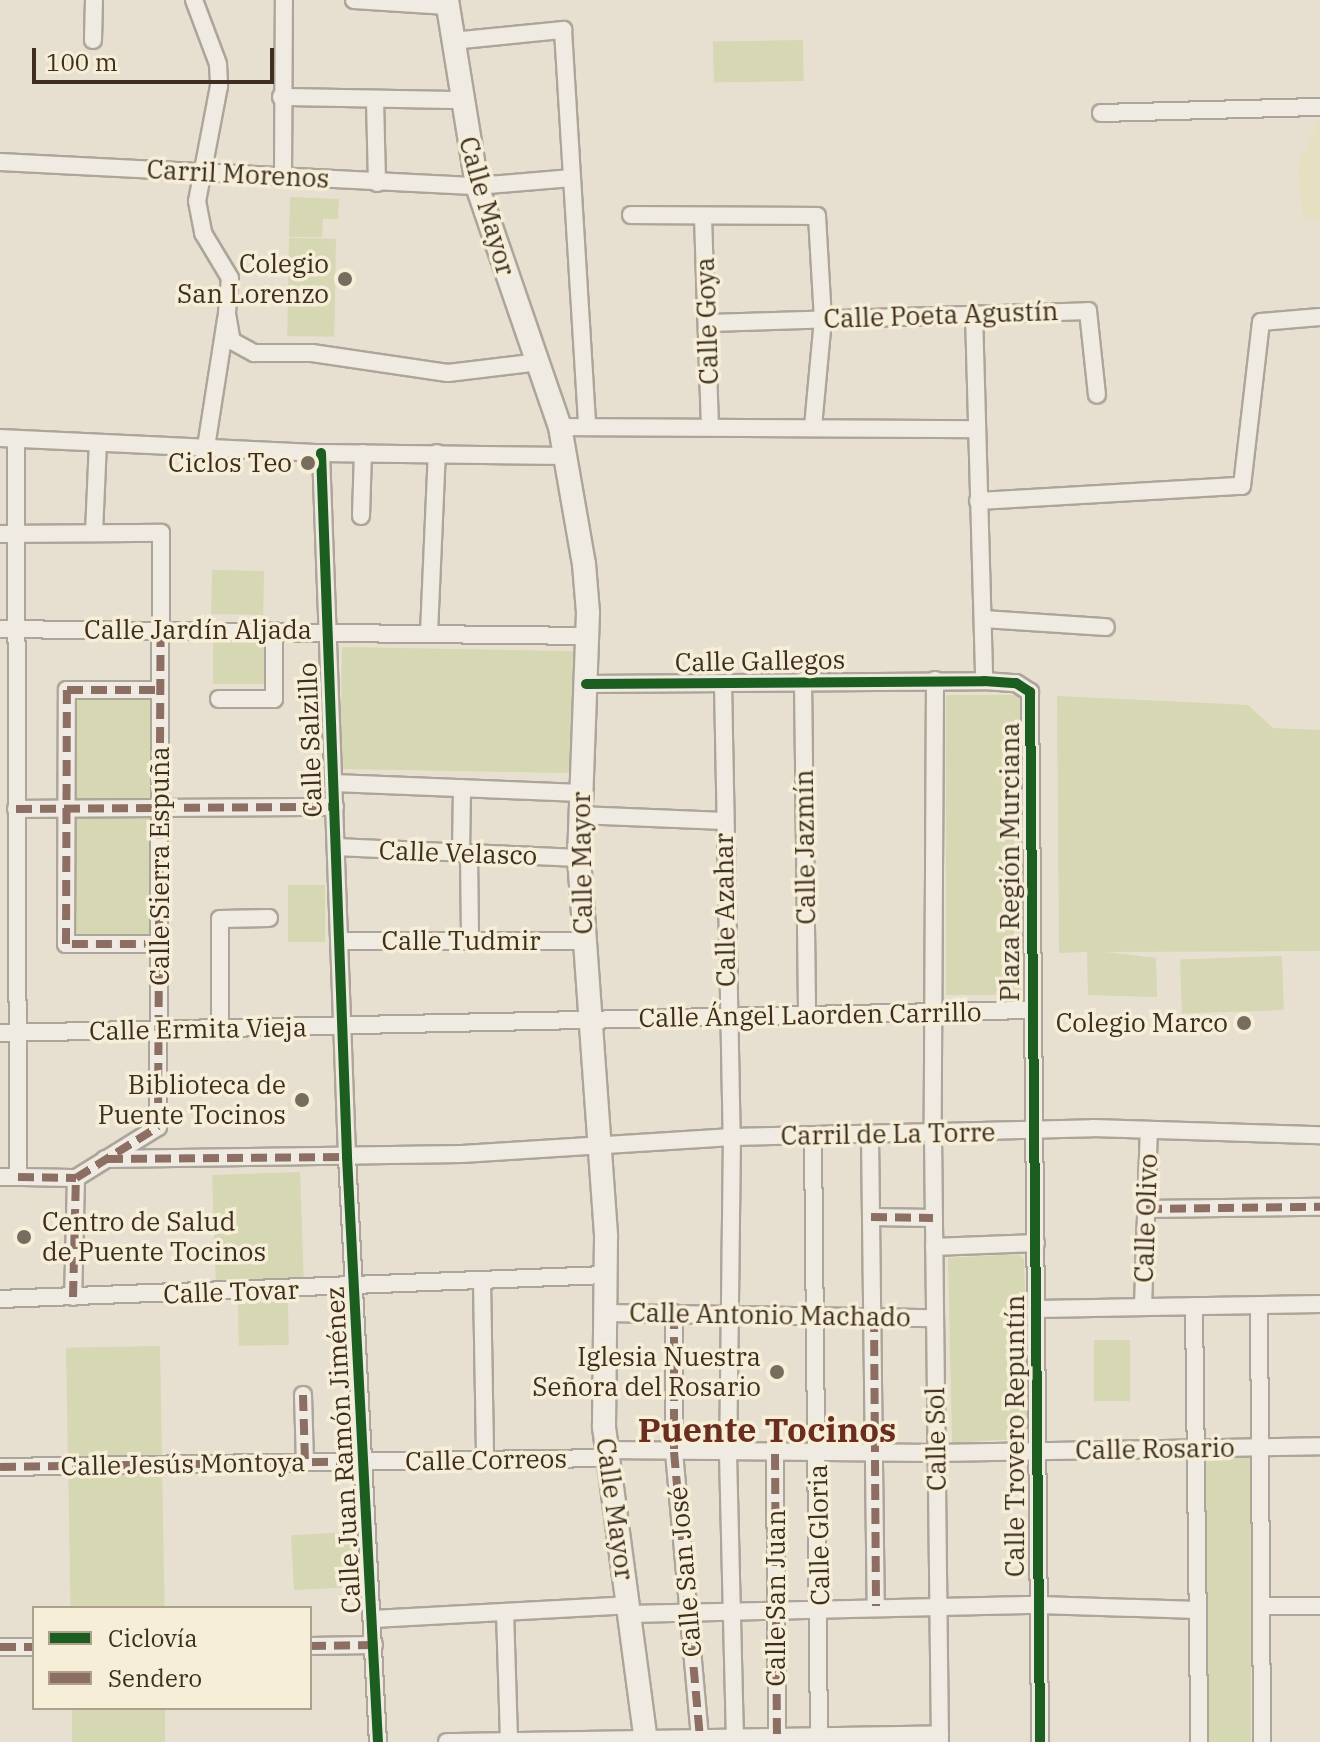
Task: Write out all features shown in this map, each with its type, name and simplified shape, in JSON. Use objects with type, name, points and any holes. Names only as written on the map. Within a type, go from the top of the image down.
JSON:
[{"type":"main road","name":"Calle Mayor","points":[[447,3],[459,100],[477,186],[560,427],[584,564],[588,636],[579,858],[587,1021],[600,1148],[606,1275],[606,1454],[645,1739]]},
{"type":"street","points":[[93,40],[94,0]]},
{"type":"street","points":[[194,0],[219,75],[201,170],[199,219],[230,278],[227,314],[217,351],[206,447]]},
{"type":"street","points":[[283,176],[281,97],[284,0]]},
{"type":"street","points":[[354,0],[447,3]]},
{"type":"street","points":[[452,41],[563,30],[587,424]]},
{"type":"street","points":[[281,97],[459,100]]},
{"type":"street","points":[[375,100],[377,183]]},
{"type":"street","points":[[1101,113],[1320,107]]},
{"type":"street","name":"Carril Morenos","points":[[0,162],[477,186],[572,178]]},
{"type":"street","points":[[631,215],[817,216],[823,319],[813,427]]},
{"type":"street","name":"Calle Goya","points":[[703,217],[710,323],[710,425]]},
{"type":"street","name":"Calle Poeta Agustín","points":[[710,323],[1088,311],[1097,395]]},
{"type":"street","points":[[227,314],[232,341],[254,353],[312,353],[461,374],[539,362]]},
{"type":"street","points":[[974,314],[984,681]]},
{"type":"street","points":[[978,501],[1242,486],[1261,322],[1320,317]]},
{"type":"street","points":[[560,427],[587,424],[977,429]]},
{"type":"street","points":[[18,1177],[16,809],[8,629],[8,438],[321,453],[567,456]]},
{"type":"street","points":[[8,534],[94,533],[98,443]]},
{"type":"street","name":"Calle Salzillo","points":[[321,453],[343,1027]]},
{"type":"street","points":[[361,516],[363,453]]},
{"type":"street","points":[[429,633],[437,453]]},
{"type":"street","name":"Calle Sierra Espuña","points":[[76,1178],[158,1127],[161,533],[94,533]]},
{"type":"street","points":[[984,619],[1106,627]]},
{"type":"street","name":"Calle Jardín Aljada","points":[[8,629],[588,636]]},
{"type":"street","points":[[219,699],[274,699],[274,631]]},
{"type":"street","points":[[933,1136],[935,680]]},
{"type":"street","name":"Plaza Región Murciana","points":[[935,680],[1022,684],[1031,698],[1034,1131]]},
{"type":"street","name":"Calle Gallegos","points":[[586,684],[935,680]]},
{"type":"street","name":"Calle Jazmín","points":[[803,681],[807,1014]]},
{"type":"street","name":"Calle Azahar","points":[[723,683],[723,821],[732,1137],[728,1454],[734,1738]]},
{"type":"street","points":[[160,690],[67,690],[66,944],[160,944]]},
{"type":"street","points":[[334,783],[581,793]]},
{"type":"street","points":[[462,788],[470,941]]},
{"type":"street","points":[[16,809],[335,807]]},
{"type":"street","points":[[580,815],[723,821]]},
{"type":"street","name":"Calle Velasco","points":[[336,847],[579,858]]},
{"type":"street","points":[[220,1028],[220,919],[269,918]]},
{"type":"street","name":"Calle Tudmir","points":[[340,941],[582,941]]},
{"type":"street","name":"Calle Ángel Laorden Carrillo","points":[[587,1021],[1033,1010]]},
{"type":"street","name":"Calle Ermita Vieja","points":[[0,1033],[587,1021]]},
{"type":"street","name":"Calle Juan Ramón Jiménez","points":[[343,1027],[378,1742]]},
{"type":"street","name":"Carril de La Torre","points":[[105,1159],[347,1157],[600,1148],[732,1137],[933,1136],[1034,1131],[1149,1130],[1320,1135]]},
{"type":"street","name":"Calle Olivo","points":[[1143,1307],[1149,1130]]},
{"type":"street","name":"Calle Trovero Repuntín","points":[[1034,1131],[1040,1742]]},
{"type":"street","points":[[870,1136],[876,1606]]},
{"type":"street","name":"Calle Sol","points":[[933,1136],[940,1738]]},
{"type":"street","name":"Calle Gloria","points":[[813,1137],[819,1738]]},
{"type":"street","points":[[0,1177],[76,1178],[73,1297]]},
{"type":"street","points":[[1146,1209],[1320,1207]]},
{"type":"street","points":[[871,1217],[933,1218]]},
{"type":"street","points":[[934,1247],[1036,1243]]},
{"type":"street","name":"Calle Tovar","points":[[0,1299],[606,1275]]},
{"type":"street","points":[[482,1281],[485,1460]]},
{"type":"street","name":"Calle Olivo","points":[[1037,1309],[1320,1304]]},
{"type":"street","points":[[1194,1306],[1199,1742]]},
{"type":"street","points":[[1259,1306],[1262,1742]]},
{"type":"street","name":"Calle Antonio Machado","points":[[605,1313],[935,1318]]},
{"type":"street","name":"Calle San José","points":[[674,1313],[674,1452],[700,1735]]},
{"type":"street","points":[[303,1395],[305,1462]]},
{"type":"street","name":"Calle Rosario","points":[[606,1454],[936,1453],[1320,1446]]},
{"type":"street","name":"Calle Correos","points":[[366,1461],[485,1460],[606,1454]]},
{"type":"street","name":"Calle San Juan","points":[[775,1454],[777,1738]]},
{"type":"street","name":"Calle Jesús Montoya","points":[[0,1467],[366,1461]]},
{"type":"street","points":[[373,1619],[505,1612],[689,1612],[876,1606],[1039,1605],[1197,1610]]},
{"type":"street","points":[[1261,1606],[1320,1606]]},
{"type":"street","points":[[505,1612],[509,1741]]},
{"type":"street","points":[[312,1646],[374,1645]]},
{"type":"street","points":[[0,1647],[32,1647]]},
{"type":"street","points":[[447,1742],[645,1739],[700,1735],[734,1738],[940,1738]]},
{"type":"shaded area","points":[[1320,119],[1320,219],[1303,219],[1297,165]]},
{"type":"green space","points":[[803,40],[804,81],[714,83],[713,42]]},
{"type":"green space","points":[[290,197],[339,199],[338,219],[323,219],[322,237],[289,237]]},
{"type":"green space","points":[[289,238],[336,239],[334,337],[287,336]]},
{"type":"green space","points":[[212,570],[264,571],[263,615],[211,614]]},
{"type":"green space","points":[[213,639],[266,639],[266,684],[213,684]]},
{"type":"green space","points":[[342,647],[579,651],[577,773],[340,769]]},
{"type":"green space","points":[[67,690],[160,690],[160,944],[67,944]]},
{"type":"green space","points":[[946,695],[1020,695],[1020,995],[946,995]]},
{"type":"green space","points":[[1057,696],[1248,705],[1273,728],[1320,730],[1320,951],[1106,952],[1156,958],[1157,997],[1088,995],[1087,952],[1059,953]]},
{"type":"green space","points":[[288,885],[325,885],[325,942],[288,942]]},
{"type":"green space","points":[[1282,956],[1284,1010],[1182,1014],[1180,960]]},
{"type":"green space","points":[[300,1172],[304,1285],[216,1288],[212,1175]]},
{"type":"green space","points":[[1018,1254],[1024,1259],[1029,1438],[952,1443],[948,1258]]},
{"type":"green space","points":[[288,1302],[289,1345],[239,1346],[238,1303]]},
{"type":"green space","points":[[1094,1340],[1130,1340],[1130,1401],[1094,1401]]},
{"type":"green space","points":[[160,1346],[165,1606],[71,1606],[66,1348]]},
{"type":"green space","points":[[1204,1457],[1251,1457],[1251,1742],[1204,1742]]},
{"type":"green space","points":[[352,1532],[355,1587],[294,1590],[291,1535]]},
{"type":"green space","points":[[72,1710],[165,1710],[165,1742],[72,1742]]},
{"type":"marked path","points":[[73,1297],[76,1178],[158,1127],[161,630]]},
{"type":"marked path","points":[[160,690],[67,690],[66,944],[160,944]]},
{"type":"marked path","points":[[16,809],[335,807]]},
{"type":"marked path","points":[[107,1159],[347,1157]]},
{"type":"marked path","points":[[18,1177],[76,1178]]},
{"type":"marked path","points":[[1146,1209],[1320,1207]]},
{"type":"marked path","points":[[871,1217],[933,1218]]},
{"type":"marked path","points":[[674,1313],[674,1452],[700,1735]]},
{"type":"marked path","points":[[874,1316],[876,1606]]},
{"type":"marked path","points":[[303,1395],[305,1462]]},
{"type":"marked path","points":[[775,1454],[777,1742]]},
{"type":"marked path","points":[[0,1467],[366,1461]]},
{"type":"marked path","points":[[312,1646],[374,1645]]},
{"type":"marked path","points":[[0,1647],[32,1647]]},
{"type":"cycle path","points":[[321,453],[347,1157],[378,1742]]},
{"type":"cycle path","points":[[586,684],[984,681],[1016,683],[1030,692],[1040,1742]]},
{"type":"place","name":"Colegio San Lorenzo","points":[[345,279]]},
{"type":"place","name":"Ciclos Teo","points":[[308,463]]},
{"type":"place","name":"Colegio Marco","points":[[1244,1023]]},
{"type":"place","name":"Biblioteca de Puente Tocinos","points":[[302,1100]]},
{"type":"place","name":"Centro de Salud de Puente Tocinos","points":[[24,1237]]},
{"type":"place","name":"Iglesia Nuestra Señora del Rosario","points":[[777,1372]]},
{"type":"district","name":"Puente Tocinos","points":[[767,1430]]}]
